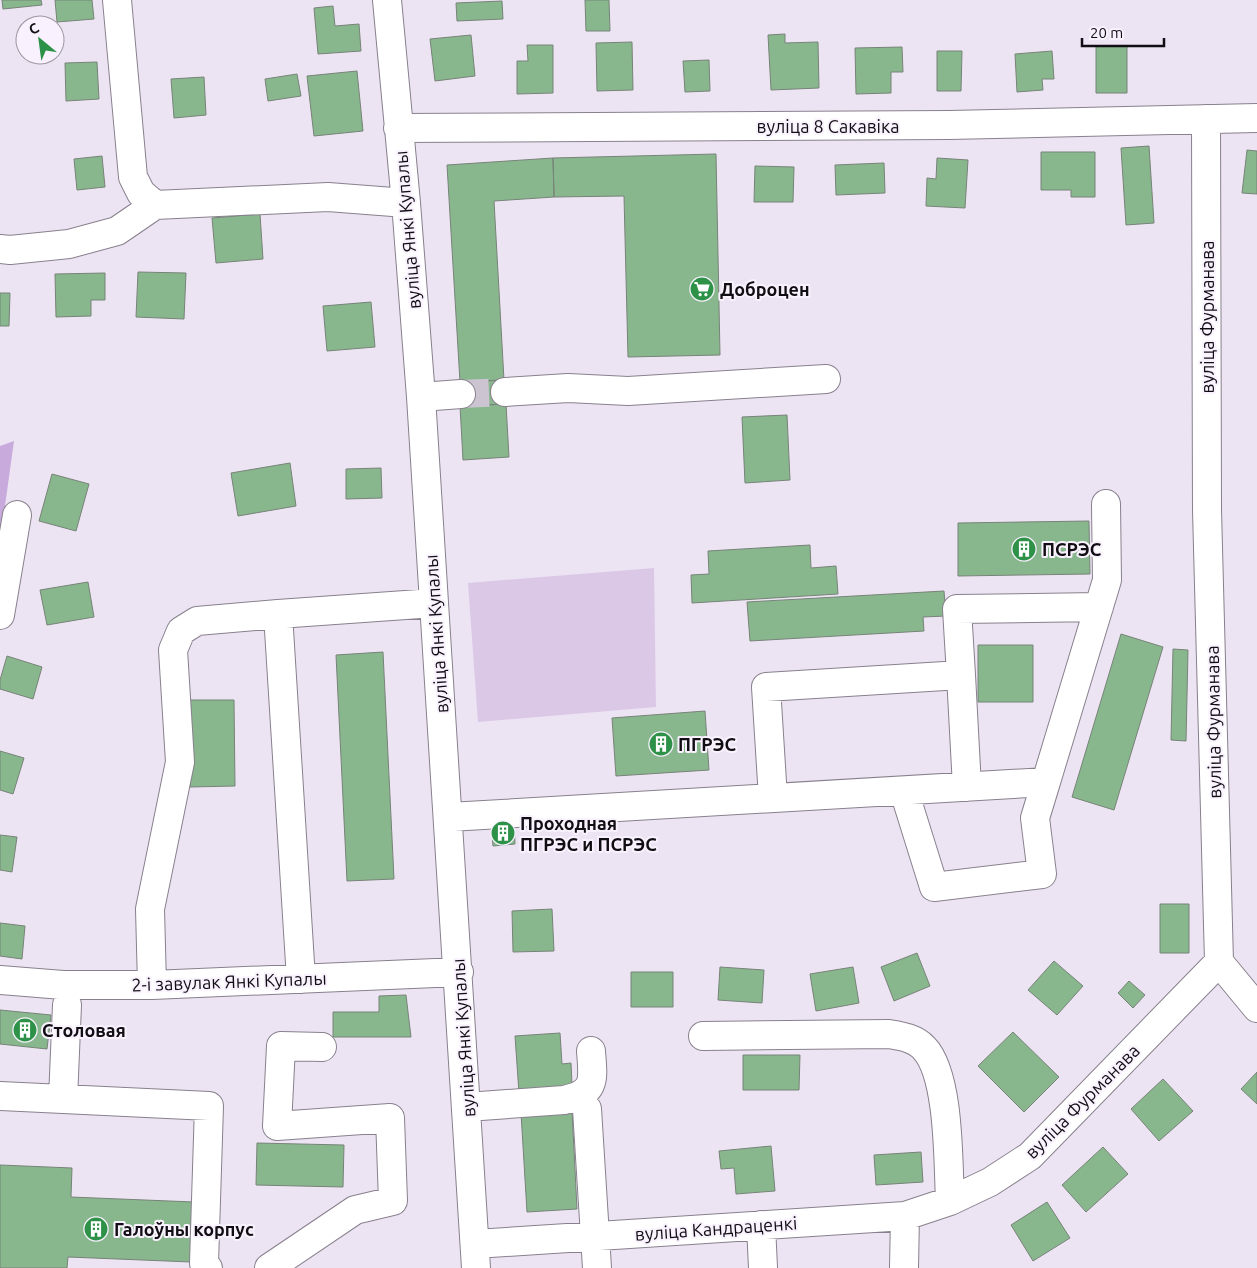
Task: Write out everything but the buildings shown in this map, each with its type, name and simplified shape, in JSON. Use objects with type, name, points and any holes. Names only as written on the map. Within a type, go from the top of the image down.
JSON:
[{"type":"street","points":[[117,0],[133,177],[141,193],[155,205]]},
{"type":"street","name":"вуліца Янкі Купалы","points":[[387,0],[406,203],[421,397],[476,1256]]},
{"type":"street","name":"вуліца 8 Сакавіка","points":[[398,128],[949,125],[1257,118]]},
{"type":"street","name":"вуліца Фурманава","points":[[906,1216],[950,1201],[990,1182],[1030,1156],[1219,962],[1207,510],[1206,119]]},
{"type":"street","points":[[0,249],[10,250],[69,244],[116,231],[155,205],[328,197],[406,203]]},
{"type":"street","points":[[505,392],[568,388],[628,391],[826,379]]},
{"type":"street","points":[[421,397],[460,394]]},
{"type":"street","points":[[904,790],[934,888],[1042,874],[1035,818],[1107,580],[1106,504]]},
{"type":"street","points":[[0,615],[17,515]]},
{"type":"street","points":[[152,985],[150,909],[180,762],[173,650],[181,631],[197,621],[434,603]]},
{"type":"street","points":[[967,787],[957,609],[1098,607]]},
{"type":"street","points":[[278,614],[302,979]]},
{"type":"street","points":[[772,798],[766,687],[961,675]]},
{"type":"street","points":[[448,818],[1046,782]]},
{"type":"street","points":[[1219,962],[1257,1008]]},
{"type":"street","name":"2-і завулак Янкі Купалы","points":[[0,980],[63,984],[152,985],[458,972]]},
{"type":"street","points":[[63,1099],[67,1005]]},
{"type":"street","points":[[703,1036],[889,1034],[908,1037],[924,1047],[935,1063],[943,1094],[950,1201]]},
{"type":"street","points":[[269,1268],[355,1210],[393,1201],[390,1118],[277,1126],[281,1046],[322,1048]]},
{"type":"street","points":[[467,1106],[575,1098],[588,1089],[593,1079],[591,1051]]},
{"type":"street","points":[[0,1096],[210,1106],[204,1263],[208,1268]]},
{"type":"street","points":[[587,1109],[597,1268]]},
{"type":"street","points":[[904,1268],[906,1216]]},
{"type":"street","name":"вуліца Кандраценкі","points":[[476,1256],[595,1236],[906,1216]]},
{"type":"street","points":[[761,1226],[763,1268]]},
{"type":"shaded area","points":[[14,441],[0,542],[0,446]]},
{"type":"shaded area","points":[[654,568],[656,707],[478,722],[468,583]]},
{"type":"tunnel","points":[[461,394],[505,392]]},
{"type":"place","name":"Доброцен","points":[[702,289]]},
{"type":"place","name":"ПСРЭС","points":[[1024,549]]},
{"type":"place","name":"ПГРЭС","points":[[661,744]]},
{"type":"place","name":"Проходная ПГРЭС и ПСРЭС","points":[[503,833]]},
{"type":"place","name":"Столовая","points":[[25,1030]]},
{"type":"place","name":"Галоўны корпус","points":[[96,1229]]}]
